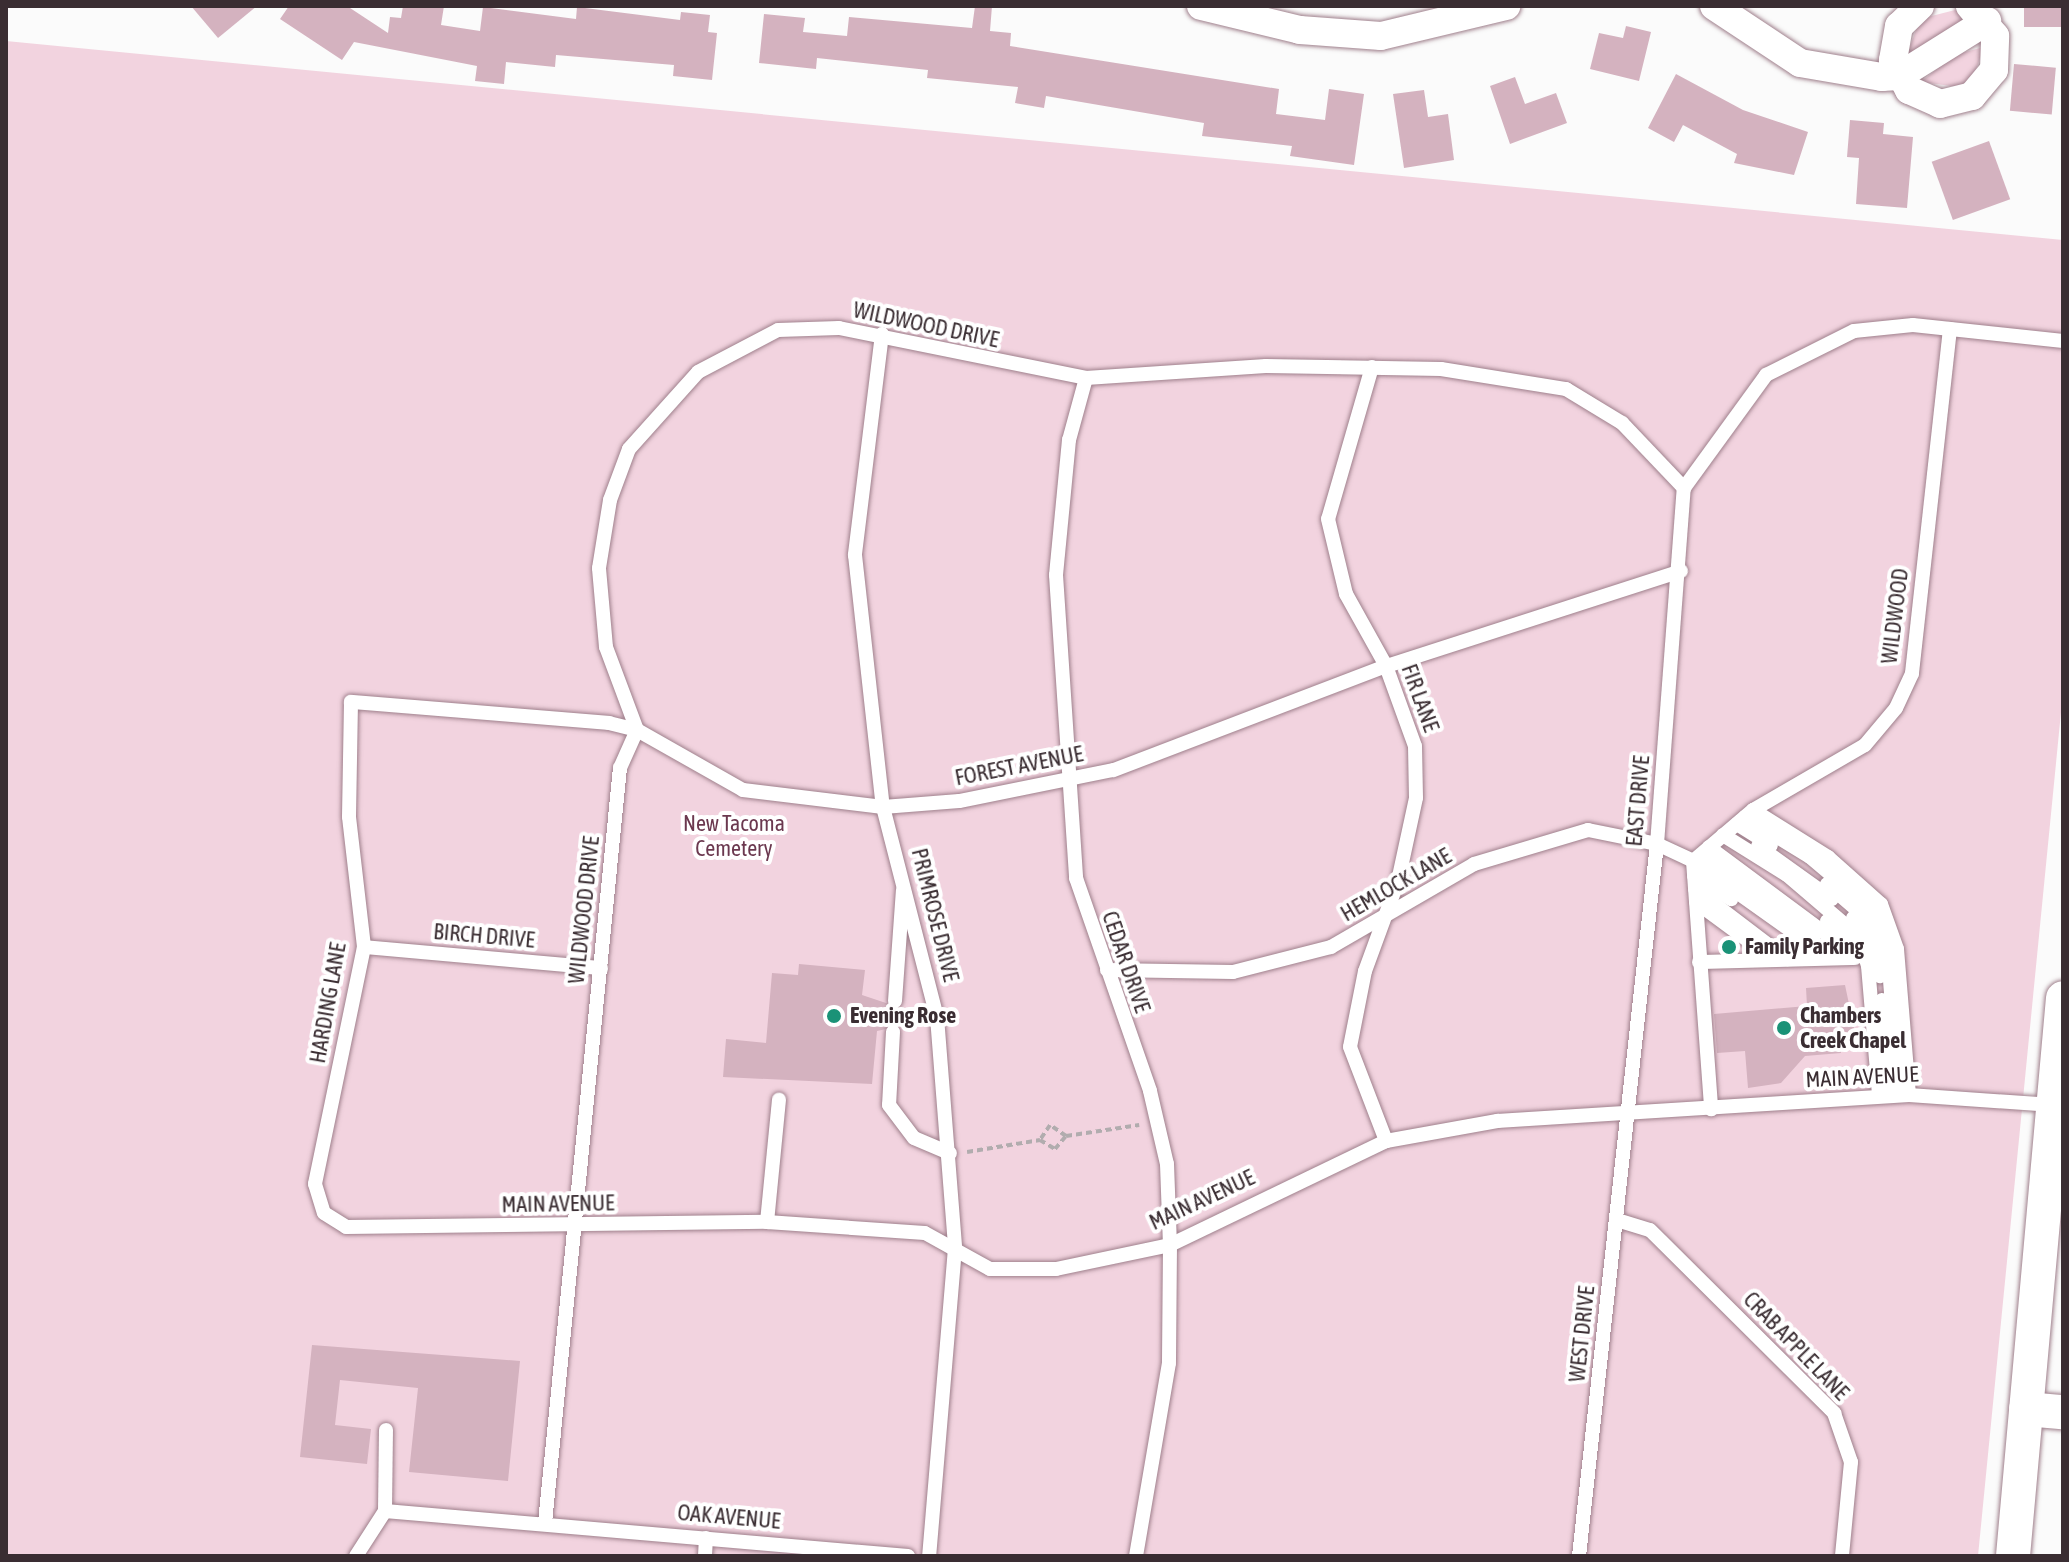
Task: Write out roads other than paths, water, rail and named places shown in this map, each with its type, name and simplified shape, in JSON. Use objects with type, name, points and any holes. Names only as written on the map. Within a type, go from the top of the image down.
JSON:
[{"type":"street","points":[[1201,6],[1300,30],[1366,36],[1441,26],[1506,6]]},
{"type":"street","points":[[1714,6],[1800,63],[1899,76],[1979,14],[1997,53],[1972,96],[1923,99],[1899,76],[1893,42],[1920,6]]},
{"type":"street","points":[[2013,1556],[2053,1105],[2061,1049],[2063,998]]},
{"type":"street","points":[[2026,1409],[2063,1412]]},
{"type":"lane","points":[[1684,488],[1766,375],[1854,331],[1950,329],[2063,341]]},
{"type":"lane","name":"WILDWOOD","points":[[1714,854],[1865,745],[1896,708],[1912,673],[1950,329]]},
{"type":"lane","name":"WILDWOOD DRIVE","points":[[545,1523],[620,768],[637,730],[606,647],[599,568],[610,500],[629,449],[698,372],[778,330],[882,334],[1086,378],[1372,367],[1441,369],[1566,389],[1622,423],[1684,488]]},
{"type":"lane","name":"PRIMROSE DRIVE","points":[[882,334],[855,555],[883,807],[904,876],[937,1017],[955,1248],[929,1556]]},
{"type":"lane","name":"FIR LANE","points":[[1372,367],[1328,519],[1346,594],[1386,666],[1415,746],[1416,798],[1398,881],[1378,926],[1350,1047],[1386,1141]]},
{"type":"lane","name":"CEDAR DRIVE","points":[[1086,378],[1069,440],[1056,575],[1074,780],[1076,878],[1157,1123],[1170,1245],[1169,1363],[1136,1556]]},
{"type":"lane","name":"EAST DRIVE","points":[[1627,1117],[1657,844],[1681,571],[1684,488]]},
{"type":"lane","name":"FOREST AVENUE","points":[[351,702],[637,730],[743,790],[883,807],[1074,780],[1386,666],[1681,571]]},
{"type":"lane","name":"HARDING LANE","points":[[324,1213],[315,1184],[364,947],[349,817],[351,702]]},
{"type":"lane","name":"HEMLOCK LANE","points":[[1107,970],[1233,972],[1378,926],[1474,864],[1530,843],[1588,830],[1657,844]]},
{"type":"lane","points":[[1657,844],[1813,871],[1865,917],[1879,960],[1894,1096]]},
{"type":"lane","points":[[1714,854],[1766,922],[1836,959]]},
{"type":"lane","points":[[1714,854],[1820,940],[1836,959],[1894,1096]]},
{"type":"lane","points":[[1714,854],[1840,932],[1836,959]]},
{"type":"lane","points":[[1714,854],[1809,878],[1857,922],[1836,959]]},
{"type":"lane","points":[[1714,854],[1721,925],[1774,959]]},
{"type":"lane","points":[[1714,854],[1774,959]]},
{"type":"lane","points":[[1711,1109],[1699,962],[1714,854]]},
{"type":"lane","points":[[1714,854],[1828,857],[1881,904],[1897,949],[1894,1096]]},
{"type":"lane","points":[[895,1001],[904,876]]},
{"type":"lane","name":"BIRCH DRIVE","points":[[364,947],[601,968]]},
{"type":"lane","points":[[1699,962],[1836,959]]},
{"type":"lane","points":[[893,1032],[889,1105],[914,1138],[950,1154]]},
{"type":"lane","name":"MAIN AVENUE","points":[[324,1213],[346,1227],[767,1222],[925,1233],[990,1269],[1056,1269],[1170,1245],[1386,1141],[1497,1121],[1627,1117],[1894,1096],[2053,1105]]},
{"type":"lane","points":[[767,1222],[779,1100]]},
{"type":"lane","name":"WEST DRIVE","points":[[1579,1556],[1627,1117]]},
{"type":"lane","name":"CRAB APPLE LANE","points":[[1617,1220],[1650,1230],[1834,1413],[1851,1462],[1842,1556]]},
{"type":"lane","points":[[356,1556],[385,1511],[386,1430]]},
{"type":"lane","name":"OAK AVENUE","points":[[385,1511],[706,1538],[787,1550],[908,1556]]},
{"type":"lane","points":[[705,1556],[706,1538]]},
{"type":"place","name":"Family Parking","points":[[1729,947]]},
{"type":"place","name":"Evening Rose","points":[[834,1016]]},
{"type":"place","name":"Chambers Creek Chapel","points":[[1784,1028]]},
{"type":"park label","name":"New Tacoma Cemetery","points":[[734,836]]}]
